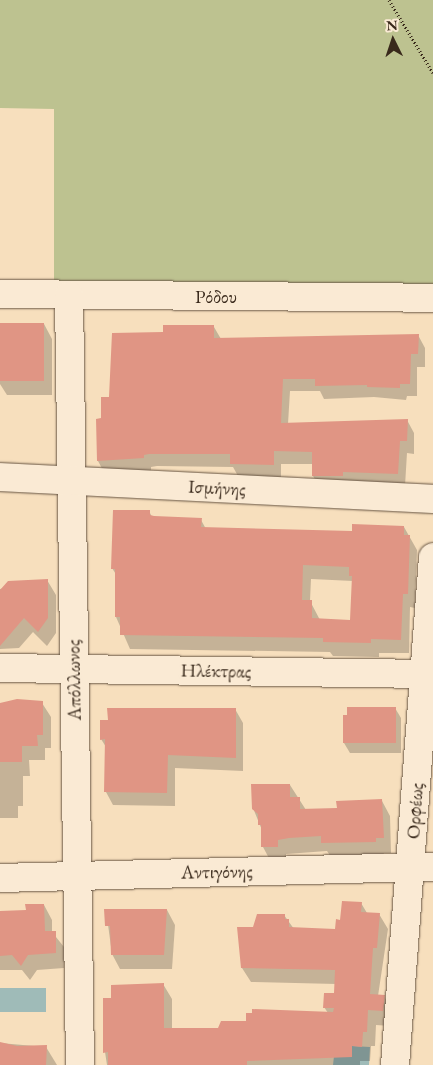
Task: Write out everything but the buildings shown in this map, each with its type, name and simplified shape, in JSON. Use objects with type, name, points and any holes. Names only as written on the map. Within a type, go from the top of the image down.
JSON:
[{"type":"street","name":"Ρόδου","points":[[0,294],[433,298]]},
{"type":"street","name":"Απόλλωνος","points":[[70,296],[76,876],[80,1065]]},
{"type":"street","name":"Ισμήνης","points":[[0,477],[433,499]]},
{"type":"street","name":"Ορφέως","points":[[395,1065],[422,867],[433,557]]},
{"type":"street","name":"Ηλέκτρας","points":[[0,668],[428,674]]},
{"type":"street","name":"Αντιγόνης","points":[[0,878],[422,867]]},
{"type":"path","points":[[389,0],[433,73]]},
{"type":"green space","points":[[0,0],[433,0],[433,288],[54,282],[54,109],[0,108]]},
{"type":"water","points":[[0,988],[46,988],[46,1012],[0,1012]]},
{"type":"water","points":[[352,1046],[370,1047],[369,1065],[333,1065],[334,1056],[352,1056]]}]
